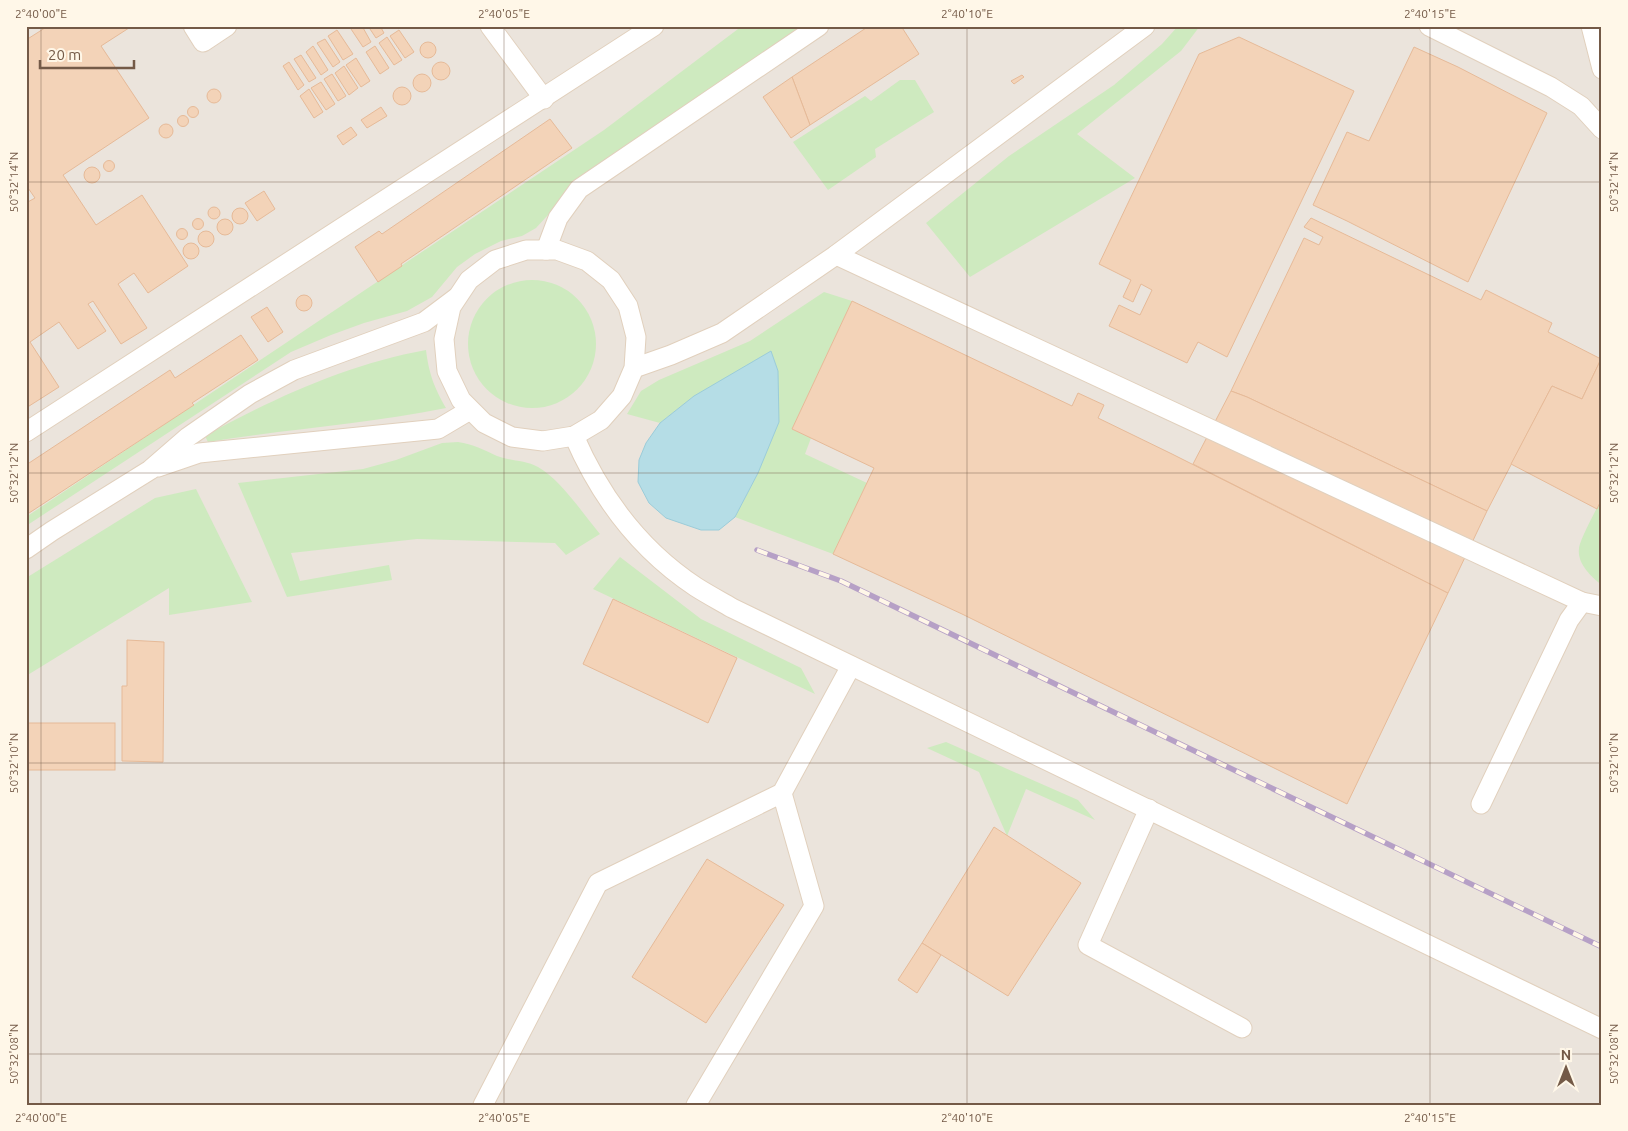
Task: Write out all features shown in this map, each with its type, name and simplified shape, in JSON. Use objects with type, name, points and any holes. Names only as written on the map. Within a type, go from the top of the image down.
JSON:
[{"type":"lane","points":[[194,26],[203,42],[227,26]]},
{"type":"lane","points":[[490,26],[544,99]]},
{"type":"lane","points":[[26,432],[544,99],[654,26]]},
{"type":"lane","points":[[546,250],[558,218],[579,189],[819,26]]},
{"type":"lane","points":[[634,368],[671,356],[722,333],[836,254],[1145,26]]},
{"type":"lane","points":[[1429,26],[1551,87],[1581,106],[1602,128]]},
{"type":"lane","points":[[1591,26],[1602,68]]},
{"type":"lane","points":[[526,250],[546,250],[557,250],[587,261],[611,280],[628,306],[636,337],[634,368],[622,396],[601,420],[574,436],[543,441],[512,437],[484,423],[470,410],[461,400],[447,371],[444,339],[451,307],[469,280],[495,260],[526,250]]},
{"type":"lane","points":[[836,254],[1582,602],[1602,606]]},
{"type":"lane","points":[[26,549],[150,470],[188,437],[250,394],[294,370],[424,322],[459,296]]},
{"type":"lane","points":[[150,470],[199,453],[438,429],[470,410]]},
{"type":"lane","points":[[574,436],[586,463],[612,506],[642,541],[664,562],[695,586],[732,608],[1602,1029]]},
{"type":"lane","points":[[1481,804],[1554,649],[1569,620],[1582,602]]},
{"type":"lane","points":[[483,1105],[598,883],[782,793],[851,666]]},
{"type":"lane","points":[[696,1105],[814,906],[782,793]]},
{"type":"lane","points":[[1149,810],[1088,946],[1242,1028]]},
{"type":"shaded area","points":[[26,26],[1602,26],[1602,1105],[26,1105]]},
{"type":"green space","points":[[742,26],[807,26],[582,178],[536,228],[522,236],[501,241],[475,254],[457,267],[432,297],[407,311],[364,323],[291,352],[26,526],[26,517],[604,130]]},
{"type":"green space","points":[[1178,26],[1200,26],[1181,51],[1077,134],[1135,178],[970,277],[926,223],[1009,156],[1114,85],[1162,44]]},
{"type":"green space","points":[[900,80],[915,80],[934,112],[875,149],[876,157],[828,190],[793,142],[865,96],[871,101]]},
{"type":"green space","points":[[532,280],[556,285],[577,299],[591,320],[596,344],[591,368],[577,389],[556,403],[532,408],[508,403],[487,389],[473,368],[468,344],[473,320],[487,299],[508,285]]},
{"type":"green space","points":[[824,292],[852,301],[792,429],[811,438],[805,454],[867,483],[833,554],[735,517],[758,473],[694,396],[660,423],[627,414],[641,391],[659,380],[750,341]]},
{"type":"green space","points":[[426,350],[433,380],[446,408],[416,414],[208,442],[205,436],[258,408],[340,373],[397,356]]},
{"type":"green space","points":[[458,442],[474,446],[502,458],[538,467],[563,488],[600,534],[566,555],[555,543],[417,539],[291,553],[300,581],[389,565],[392,580],[287,597],[238,483],[363,469],[396,460],[442,443]]},
{"type":"green space","points":[[196,489],[252,602],[169,615],[169,588],[26,676],[26,578],[155,498]]},
{"type":"green space","points":[[1602,498],[1602,585],[1593,578],[1582,564],[1579,549]]},
{"type":"green space","points":[[620,557],[701,619],[801,668],[815,694],[593,589]]},
{"type":"green space","points":[[946,742],[1078,800],[1095,820],[1026,789],[1007,836],[979,772],[927,748]]},
{"type":"water","points":[[771,351],[778,371],[779,422],[758,473],[735,517],[719,530],[701,530],[666,518],[649,503],[638,482],[639,460],[646,443],[660,423],[694,396]]},
{"type":"building","points":[[48,26],[132,26],[101,46],[149,118],[63,175],[96,225],[142,195],[188,266],[148,293],[134,273],[118,284],[147,328],[121,344],[93,301],[88,304],[106,331],[78,349],[59,322],[30,342],[59,387],[26,408],[26,203],[35,198],[26,185],[26,40]]},
{"type":"building","points":[[349,26],[362,26],[371,42],[363,47]]},
{"type":"building","points":[[368,26],[380,26],[384,33],[376,38]]},
{"type":"building","points":[[869,26],[901,26],[919,54],[810,125],[792,77]]},
{"type":"building","points":[[337,30],[353,54],[343,60],[328,36]]},
{"type":"building","points":[[399,30],[414,52],[405,58],[390,36]]},
{"type":"building","points":[[387,37],[402,60],[394,65],[379,43]]},
{"type":"building","points":[[1239,37],[1354,91],[1227,357],[1198,342],[1187,363],[1109,326],[1119,305],[1140,315],[1152,290],[1141,284],[1133,302],[1123,297],[1131,280],[1099,264],[1199,54]]},
{"type":"building","points":[[325,39],[340,62],[333,67],[317,43]]},
{"type":"building","points":[[428,42],[436,50],[428,58],[420,50]]},
{"type":"building","points":[[313,46],[328,70],[321,75],[306,52]]},
{"type":"building","points":[[375,46],[389,68],[380,74],[366,52]]},
{"type":"building","points":[[1414,47],[1458,67],[1547,113],[1468,282],[1313,205],[1347,132],[1369,141]]},
{"type":"building","points":[[301,55],[316,78],[309,82],[294,59]]},
{"type":"building","points":[[356,58],[370,81],[361,87],[346,65]]},
{"type":"building","points":[[289,62],[304,85],[298,90],[283,66]]},
{"type":"building","points":[[441,62],[447,65],[450,71],[447,77],[441,80],[435,77],[432,71],[435,65]]},
{"type":"building","points":[[344,66],[358,88],[349,95],[335,73]]},
{"type":"building","points":[[332,74],[346,96],[338,101],[324,79]]},
{"type":"building","points":[[422,74],[428,77],[431,83],[428,89],[422,92],[416,89],[413,83],[416,77]]},
{"type":"building","points":[[1022,75],[1024,77],[1014,84],[1011,81]]},
{"type":"building","points":[[792,77],[810,125],[791,138],[763,97]]},
{"type":"building","points":[[321,82],[335,104],[326,110],[311,88]]},
{"type":"building","points":[[402,87],[408,90],[411,96],[408,102],[402,105],[396,102],[393,96],[396,90]]},
{"type":"building","points":[[211,89],[217,89],[221,96],[217,103],[211,103],[207,99],[207,93]]},
{"type":"building","points":[[309,89],[323,112],[314,118],[300,96]]},
{"type":"building","points":[[193,106],[199,112],[193,118],[187,112]]},
{"type":"building","points":[[381,107],[387,116],[367,128],[361,120]]},
{"type":"building","points":[[183,115],[189,121],[183,127],[177,121]]},
{"type":"building","points":[[550,119],[572,148],[401,264],[402,266],[378,282],[355,247],[379,231],[382,234]]},
{"type":"building","points":[[163,124],[169,124],[173,131],[169,138],[163,138],[159,134],[159,128]]},
{"type":"building","points":[[351,127],[357,135],[343,145],[337,136]]},
{"type":"building","points":[[107,161],[111,161],[114,166],[113,170],[107,171],[104,168],[104,164]]},
{"type":"building","points":[[92,167],[100,175],[92,183],[84,175]]},
{"type":"building","points":[[264,191],[275,209],[257,221],[245,203]]},
{"type":"building","points":[[214,207],[220,213],[214,219],[208,213]]},
{"type":"building","points":[[240,208],[248,216],[240,224],[232,216]]},
{"type":"building","points":[[198,218],[204,224],[198,230],[192,224]]},
{"type":"building","points":[[1311,218],[1481,300],[1486,290],[1552,323],[1548,332],[1601,359],[1582,399],[1552,386],[1487,511],[1231,391],[1304,238],[1319,245],[1323,237],[1304,227]]},
{"type":"building","points":[[225,219],[233,227],[225,235],[217,227]]},
{"type":"building","points":[[182,228],[188,234],[182,240],[176,234]]},
{"type":"building","points":[[206,231],[214,239],[206,247],[198,239]]},
{"type":"building","points":[[191,243],[199,251],[191,259],[183,251]]},
{"type":"building","points":[[304,295],[312,303],[304,311],[296,303]]},
{"type":"building","points":[[852,301],[1072,406],[1078,393],[1104,405],[1098,418],[1448,593],[1347,804],[962,614],[833,554],[874,468],[792,429]]},
{"type":"building","points":[[267,307],[283,332],[268,342],[251,317]]},
{"type":"building","points":[[241,335],[258,360],[192,403],[194,405],[26,515],[26,465],[170,370],[175,378]]},
{"type":"building","points":[[1601,359],[1602,498],[1597,509],[1511,464],[1552,386],[1582,399]]},
{"type":"building","points":[[1231,391],[1487,511],[1448,593],[1193,464]]},
{"type":"building","points":[[613,599],[737,658],[708,723],[583,664]]},
{"type":"building","points":[[127,640],[164,642],[163,762],[122,761],[122,686],[127,686]]},
{"type":"building","points":[[26,723],[115,723],[115,770],[26,770]]},
{"type":"building","points":[[994,827],[1081,883],[1008,996],[922,943]]},
{"type":"building","points":[[707,859],[784,905],[706,1023],[632,977]]},
{"type":"building","points":[[922,943],[941,955],[917,993],[898,980]]},
{"type":"railway","points":[[757,550],[841,581],[1602,947]]}]
